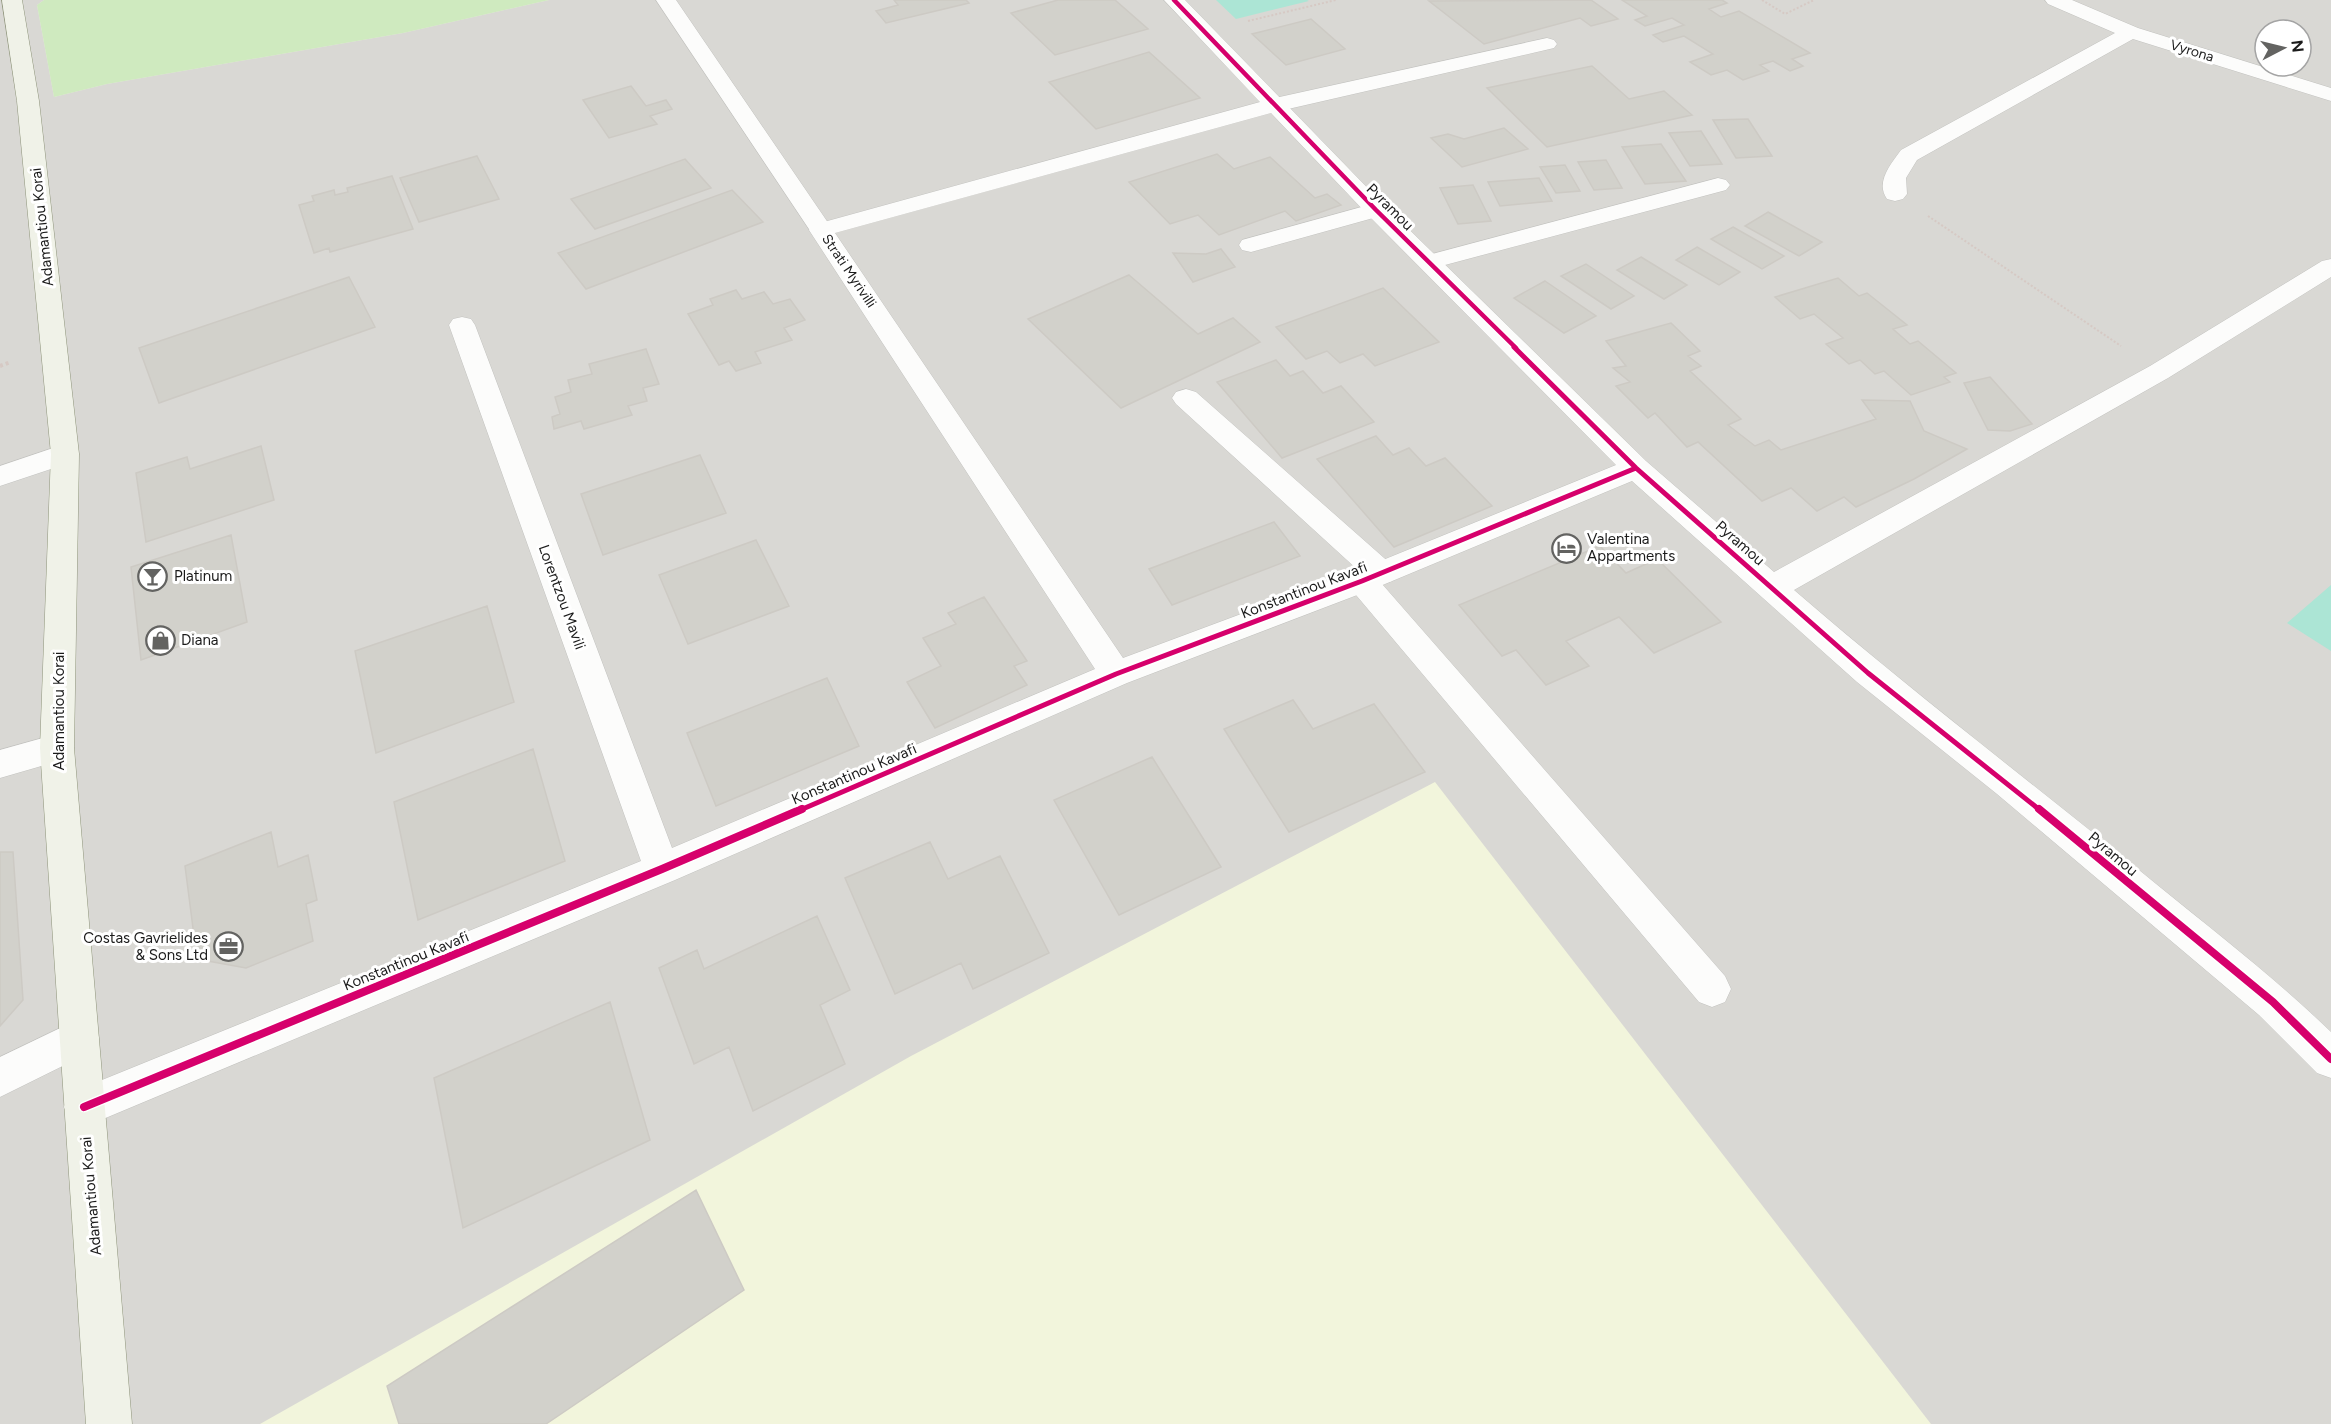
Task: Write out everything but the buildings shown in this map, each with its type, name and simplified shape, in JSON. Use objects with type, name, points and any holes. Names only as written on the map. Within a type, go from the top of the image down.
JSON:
[{"type":"main road","name":"Adamantiou Korai","points":[[12,0],[28,101],[65,454],[57,748],[109,1424]]},
{"type":"street","points":[[666,0],[821,230]]},
{"type":"street","name":"Pyramou","points":[[1174,0],[1376,210],[1636,468],[1868,673],[2009,784],[2273,1002],[2331,1059]]},
{"type":"street","name":"Vyrona","points":[[2055,0],[2132,32],[2331,95]]},
{"type":"street","points":[[1895,194],[1894,178],[1909,155],[2132,32]]},
{"type":"street","name":"Strati Myrivilli","points":[[1116,674],[821,230],[1275,105],[1547,44]]},
{"type":"street","points":[[1430,262],[1718,185]]},
{"type":"street","points":[[1251,245],[1376,210]]},
{"type":"street","points":[[1773,587],[2159,372],[2331,266]]},
{"type":"street","name":"Lorentzou Mavili","points":[[462,325],[662,869]]},
{"type":"street","points":[[1186,398],[1372,577],[1712,989]]},
{"type":"street","points":[[0,476],[65,454]]},
{"type":"street","name":"Konstantinou Kavafi","points":[[84,1107],[662,869],[1116,674],[1372,577],[1636,468]]},
{"type":"street","points":[[0,764],[57,748]]},
{"type":"street","points":[[0,1078],[79,1038]]},
{"type":"path","points":[[1203,32],[1336,0]]},
{"type":"path","points":[[1762,0],[1785,15],[1814,0]]},
{"type":"path","points":[[1895,194],[2159,372]]},
{"type":"shaded area","points":[[0,0],[44,0],[37,5],[54,97],[107,84],[403,33],[549,0],[2331,0],[2331,1424],[0,1424]]},
{"type":"shaded area","points":[[1435,782],[1931,1424],[260,1424],[911,1056]]},
{"type":"green space","points":[[44,0],[549,0],[403,33],[107,84],[54,97],[37,5]]},
{"type":"green space","points":[[1216,0],[1307,0],[1309,1],[1236,19]]},
{"type":"green space","points":[[2331,585],[2331,651],[2287,623]]},
{"type":"cycle path","points":[[1174,0],[1376,210],[1636,468],[1868,673],[2009,784],[2273,1002],[2331,1059]]},
{"type":"cycle path","points":[[84,1107],[662,869],[1116,674],[1362,581],[1636,468]]},
{"type":"place","name":"Valentina Appartments","points":[[1566,548]]},
{"type":"place","name":"Platinum","points":[[153,576]]},
{"type":"place","name":"Diana","points":[[160,640]]},
{"type":"place","name":"Costas Gavrielides & Sons Ltd","points":[[229,947]]}]
